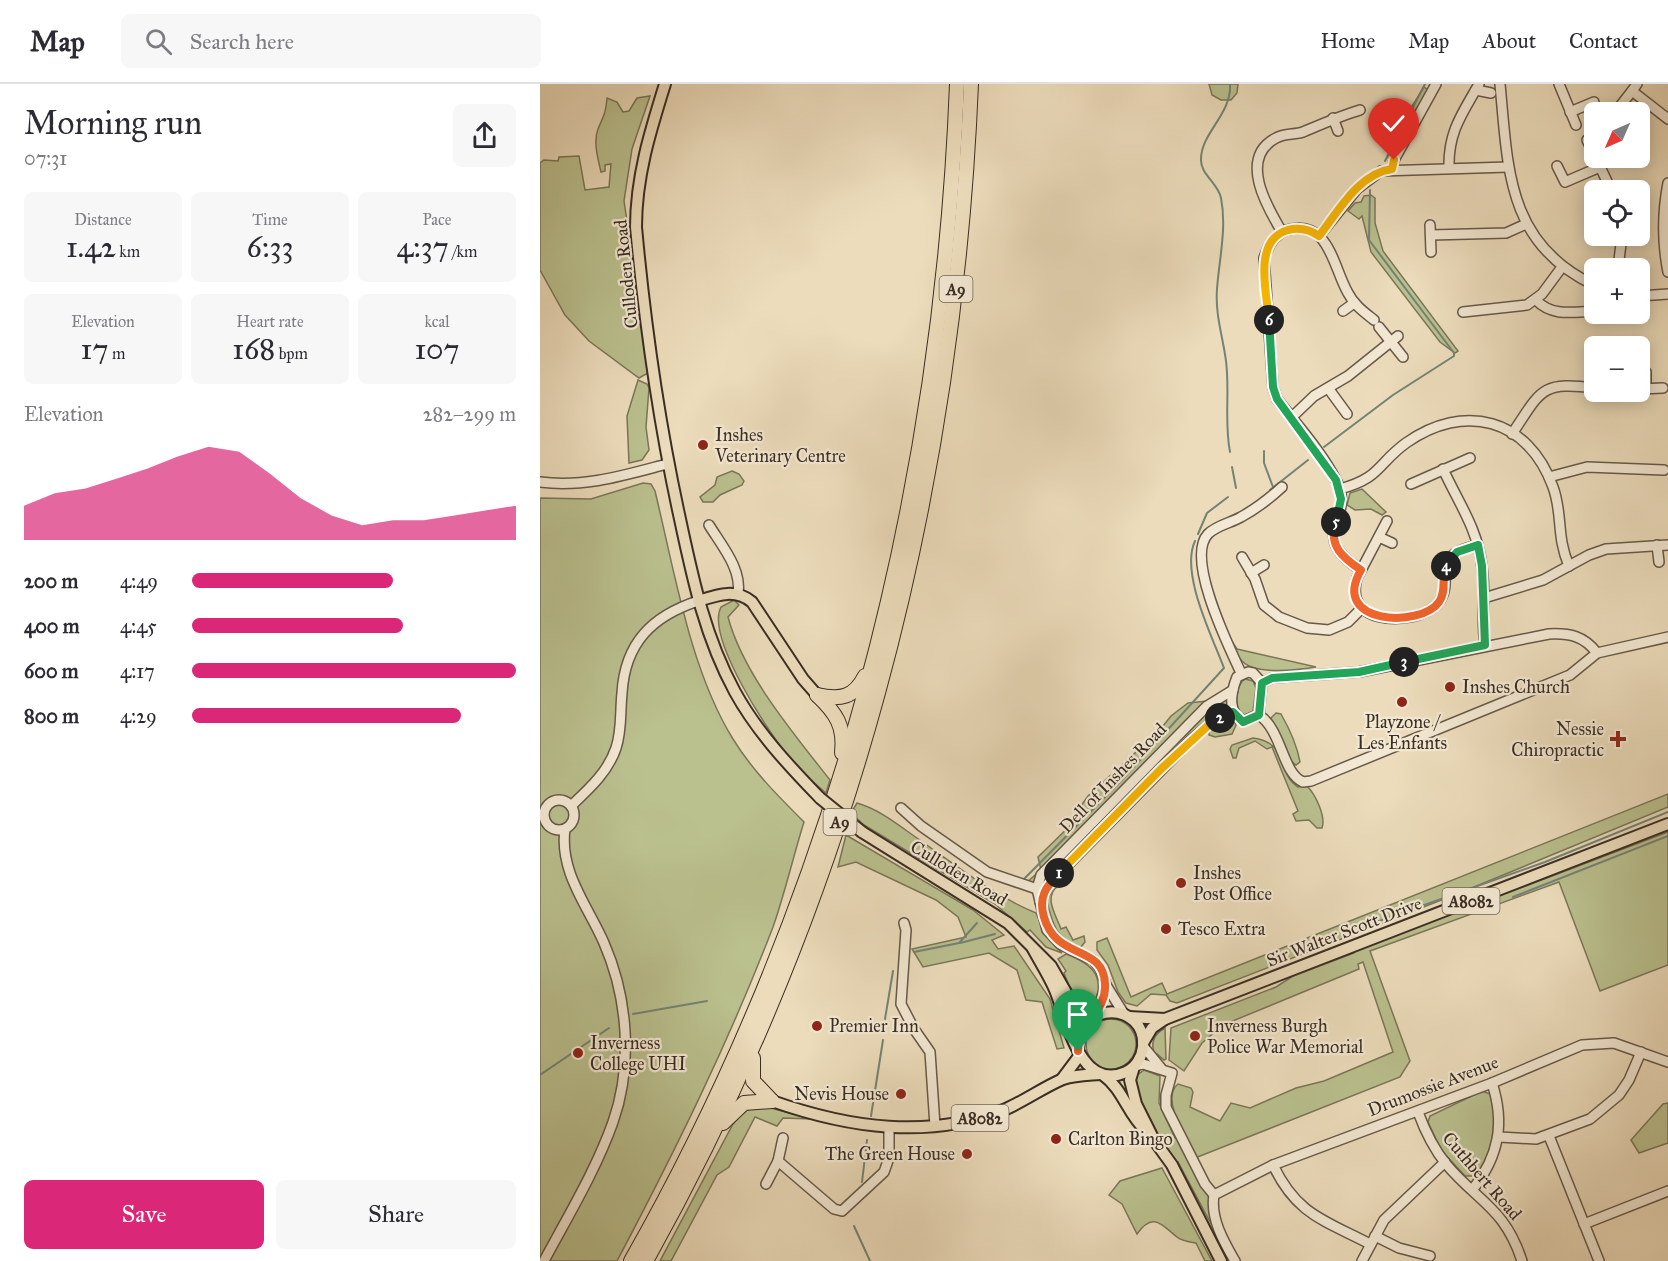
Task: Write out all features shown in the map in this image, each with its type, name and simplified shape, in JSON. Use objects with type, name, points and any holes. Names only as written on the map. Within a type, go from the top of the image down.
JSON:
[{"type":"highway","name":"A9","points":[[631,1261],[697,1137],[786,933],[838,786],[875,655],[913,491],[935,351],[949,227],[957,84]]},
{"type":"highway","name":"A9","points":[[646,1261],[712,1138],[757,1036],[816,894],[854,780],[908,580],[939,419],[963,231],[971,84]]},
{"type":"highway","name":"A9","points":[[817,695],[838,698],[850,694],[861,682],[875,655]]},
{"type":"highway","name":"A9","points":[[817,695],[837,715],[841,726],[843,747],[838,786]]},
{"type":"highway","name":"A9","points":[[757,1036],[751,1077],[756,1087],[772,1101]]},
{"type":"highway","name":"A9","points":[[712,1138],[730,1115],[744,1103],[772,1101]]},
{"type":"main road","name":"Culloden Road","points":[[665,84],[644,154],[636,205],[636,227],[667,464],[698,601],[717,656],[736,693],[771,745],[820,798],[862,832],[1008,923],[1051,966],[1076,1010],[1094,1016]]},
{"type":"main road","points":[[698,601],[719,595],[745,596],[758,608],[803,679],[817,695]]},
{"type":"main road","name":"Sir Walter Scott Drive","points":[[1143,1044],[1152,1028],[1166,1019],[1668,824]]},
{"type":"main road","name":"Culloden Road","points":[[1033,949],[1054,988],[1079,1053]]},
{"type":"main road","name":"A8082","points":[[1062,1080],[1079,1053],[1082,1029],[1094,1016],[1109,1012],[1127,1016]]},
{"type":"main road","points":[[1127,1016],[1138,1026],[1143,1044]]},
{"type":"main road","name":"Sir Walter Scott Drive","points":[[1127,1016],[1166,1019]]},
{"type":"main road","name":"A8082","points":[[772,1101],[827,1118],[889,1128],[963,1122],[1005,1109],[1062,1080],[1102,1074],[1118,1075],[1134,1067],[1143,1044]]},
{"type":"main road","points":[[1079,1053],[1090,1068],[1102,1074],[1116,1086],[1132,1116],[1154,1140],[1174,1169],[1221,1261]]},
{"type":"main road","points":[[1134,1067],[1131,1090],[1154,1140]]},
{"type":"street","points":[[1390,170],[1436,84]]},
{"type":"street","points":[[1500,84],[1508,167],[1516,204],[1526,224],[1562,267],[1584,279]]},
{"type":"street","points":[[1558,84],[1576,125]]},
{"type":"street","points":[[1449,168],[1449,148],[1454,128],[1478,87],[1491,93]]},
{"type":"street","points":[[1623,102],[1634,88],[1667,115]]},
{"type":"street","points":[[1570,112],[1584,106]]},
{"type":"street","points":[[1282,232],[1259,188],[1257,176],[1260,156],[1271,141],[1279,136],[1304,131],[1333,118],[1360,110]]},
{"type":"street","points":[[1333,118],[1338,131]]},
{"type":"street","points":[[1557,166],[1565,182],[1598,168]]},
{"type":"street","points":[[1319,236],[1357,189],[1375,174],[1390,170],[1508,167]]},
{"type":"street","points":[[1668,183],[1664,206],[1663,246],[1668,272]]},
{"type":"street","points":[[1431,235],[1506,232],[1526,224]]},
{"type":"street","points":[[1430,225],[1431,252]]},
{"type":"street","points":[[1361,570],[1341,556],[1334,539],[1340,508],[1340,489],[1321,457],[1277,399],[1273,387],[1264,258],[1268,248],[1282,232],[1299,228],[1310,230],[1319,236],[1329,247],[1354,303],[1394,339],[1403,357]]},
{"type":"street","points":[[1463,312],[1527,305],[1536,300],[1562,267]]},
{"type":"street","points":[[1650,295],[1668,294]]},
{"type":"street","points":[[1536,300],[1545,309],[1556,312],[1584,311]]},
{"type":"street","points":[[1343,311],[1354,303]]},
{"type":"street","points":[[1291,418],[1314,396],[1348,376],[1394,339]]},
{"type":"street","points":[[1512,434],[1535,400],[1547,388],[1567,384],[1584,387]]},
{"type":"street","points":[[1328,388],[1347,414]]},
{"type":"street","points":[[1650,389],[1663,388]]},
{"type":"street","points":[[1340,489],[1371,477],[1406,443],[1447,424],[1465,419],[1484,420],[1512,434],[1534,453],[1549,477],[1557,503],[1560,542],[1569,566]]},
{"type":"street","points":[[1411,484],[1470,458]]},
{"type":"street","points":[[540,482],[560,484],[591,482],[667,464]]},
{"type":"street","points":[[1549,477],[1587,467],[1667,470]]},
{"type":"street","points":[[1443,469],[1472,523],[1478,545],[1484,598],[1482,620],[1485,645]]},
{"type":"street","points":[[1241,673],[1204,577],[1201,561],[1203,541],[1210,533],[1240,518],[1282,487]]},
{"type":"street","points":[[1387,521],[1354,588],[1356,599],[1362,608],[1380,618],[1423,613],[1434,608],[1444,591],[1443,574],[1450,559],[1457,552],[1478,545]]},
{"type":"street","points":[[709,525],[737,572],[740,581],[738,594]]},
{"type":"street","points":[[1379,537],[1392,543]]},
{"type":"street","points":[[1657,545],[1659,562]]},
{"type":"street","points":[[1484,598],[1543,580],[1606,549],[1668,545]]},
{"type":"street","points":[[1242,557],[1264,605],[1271,612],[1307,628],[1316,631],[1339,627],[1362,608]]},
{"type":"street","points":[[1251,573],[1264,565]]},
{"type":"street","points":[[571,806],[604,772],[615,750],[621,723],[623,681],[633,651],[641,637],[669,612],[698,601]]},
{"type":"street","points":[[1262,683],[1272,678],[1359,672],[1485,645],[1563,633],[1583,639],[1597,653]]},
{"type":"street","points":[[1259,715],[1270,724],[1293,775],[1304,782],[1311,781],[1570,675],[1582,669],[1597,653],[1668,637]]},
{"type":"street","points":[[1241,673],[1253,673],[1262,683],[1259,715],[1243,722],[1233,712],[1233,690],[1237,677],[1241,673]]},
{"type":"street","name":"Dell of Inshes Road","points":[[1037,889],[1041,875],[1153,759],[1207,706],[1233,690]]},
{"type":"street","name":"Dell of Inshes Road","points":[[1040,902],[1050,883],[1161,769],[1213,721],[1233,712]]},
{"type":"street","points":[[544,1261],[613,1122],[624,1062],[622,1004],[618,981],[602,937],[571,877],[566,860],[565,829],[573,819],[571,806],[560,799],[544,801],[543,823],[556,830],[565,829]]},
{"type":"street","points":[[901,808],[921,826],[987,872],[1037,889],[1047,930],[1053,938],[1067,948],[1081,952],[1101,968],[1106,985],[1127,1016]]},
{"type":"street","points":[[904,923],[906,930],[901,1004],[914,1029],[930,1052],[935,1126]]},
{"type":"street","points":[[1094,1016],[1106,985]]},
{"type":"street","name":"Drumossie Avenue","points":[[1215,1195],[1273,1165],[1418,1112],[1581,1045],[1614,1043],[1668,1062]]},
{"type":"street","points":[[1143,1044],[1161,1068]]},
{"type":"street","points":[[1499,1137],[1536,1139],[1590,1119],[1607,1107],[1629,1080],[1641,1052]]},
{"type":"street","points":[[1134,1067],[1143,1064],[1172,1073],[1166,1095],[1166,1107],[1205,1184],[1215,1195],[1214,1205],[1218,1225],[1235,1261]]},
{"type":"street","points":[[1473,1189],[1490,1164],[1499,1137],[1499,1105],[1492,1083]]},
{"type":"street","name":"Cuthbert Road","points":[[1418,1112],[1430,1141],[1444,1162],[1496,1212],[1508,1228],[1522,1261]]},
{"type":"street","points":[[778,1161],[834,1209],[842,1211],[884,1172],[889,1158],[889,1128]]},
{"type":"street","points":[[1549,1136],[1599,1261]]},
{"type":"street","points":[[766,1184],[778,1161],[783,1138]]},
{"type":"street","points":[[1362,1261],[1384,1220],[1444,1162]]},
{"type":"street","points":[[1273,1165],[1283,1186],[1299,1205],[1372,1240],[1399,1248],[1425,1252]]},
{"type":"street","points":[[1584,1224],[1668,1191]]},
{"type":"green space","points":[[1209,84],[1238,84],[1237,93],[1231,100],[1221,100],[1212,95]]},
{"type":"green space","points":[[1424,87],[1428,90],[1391,156],[1390,152],[1398,128]]},
{"type":"green space","points":[[650,96],[632,149],[624,201],[649,369],[648,373],[639,378],[589,341],[565,315],[540,270],[540,163],[544,160],[558,161],[559,157],[579,156],[585,190],[609,187],[611,164],[605,165],[605,171],[601,172],[596,145],[607,98],[617,102],[623,112],[629,111],[637,98]]},
{"type":"green space","points":[[1371,195],[1375,198],[1375,223],[1383,251],[1458,351],[1455,353],[1440,342],[1371,252],[1362,216],[1359,219],[1348,211],[1355,203],[1361,202],[1364,196]]},
{"type":"green space","points":[[638,380],[647,384],[649,388],[646,427],[649,450],[642,460],[629,463],[627,416]]},
{"type":"green space","points":[[732,471],[739,474],[744,481],[742,485],[720,495],[713,502],[703,502],[700,497],[715,485],[717,477]]},
{"type":"green space","points":[[643,483],[651,484],[655,491],[694,651],[718,712],[748,761],[804,822],[773,927],[738,1013],[680,1138],[617,1261],[540,1261],[540,498],[591,499]]},
{"type":"green space","points":[[1362,489],[1386,512],[1382,515],[1371,509],[1355,510],[1347,505],[1350,493]]},
{"type":"green space","points":[[734,600],[739,605],[728,617],[745,660],[771,703],[830,780],[826,793],[800,770],[782,749],[756,710],[731,663],[722,640],[719,621],[721,607]]},
{"type":"green space","points":[[1229,637],[1237,649],[1316,667],[1278,671],[1249,666],[1238,657]]},
{"type":"green space","points":[[1245,679],[1253,681],[1256,688],[1253,711],[1245,715],[1239,712],[1237,699],[1238,689]]},
{"type":"green space","points":[[1227,699],[1227,708],[1213,715],[1150,777],[1136,779],[1116,801],[1118,808],[1061,868],[1051,870],[1054,873],[1044,885],[1027,882],[1041,870],[1038,857],[1077,819],[1078,810],[1088,796],[1159,731],[1171,716],[1188,703]]},
{"type":"green space","points":[[1276,713],[1281,714],[1295,743],[1300,762],[1296,765],[1283,751],[1277,737],[1271,718]]},
{"type":"green space","points":[[1227,718],[1234,721],[1236,725],[1232,734],[1215,737],[1209,735],[1209,730],[1215,723]]},
{"type":"green space","points":[[1253,738],[1265,741],[1272,746],[1291,781],[1298,787],[1307,786],[1317,800],[1323,823],[1322,828],[1317,828],[1309,820],[1296,821],[1293,814],[1298,811],[1272,747],[1267,749],[1255,741],[1239,748],[1236,758],[1233,758],[1230,749],[1232,745]]},
{"type":"green space","points":[[1668,794],[1668,807],[1462,892],[1177,1003],[1170,1001],[1166,995],[1151,994],[1137,1006],[1126,1003],[1118,992],[1108,965],[1097,950],[1097,942],[1107,938],[1131,997],[1162,983],[1167,994]]},
{"type":"green space","points":[[857,803],[887,817],[988,888],[1036,913],[1045,934],[1062,953],[1046,947],[1030,930],[1027,932],[995,904],[864,825],[851,813]]},
{"type":"green space","points":[[1668,832],[1668,965],[1600,991],[1559,882],[1370,951],[1410,1061],[1400,1077],[1195,1158],[1173,1109],[1173,1091],[1178,1084],[1191,1088],[1193,1092],[1190,1107],[1220,1121],[1231,1103],[1250,1108],[1296,1088],[1324,1081],[1393,1052],[1363,962],[1358,964],[1359,969],[1223,1025],[1202,1043],[1184,1071],[1169,1060],[1171,1028],[1276,987],[1293,976],[1354,953],[1354,951]]},
{"type":"green space","points":[[846,835],[973,910],[1004,935],[992,940],[998,949],[1014,946],[1050,999],[1064,1048],[1057,1049],[1042,1002],[1026,1000],[1017,970],[989,953],[923,967],[912,949],[966,937],[958,917],[936,900],[856,862],[838,867]]},
{"type":"green space","points":[[1055,882],[1058,886],[1051,895],[1054,912],[1061,929],[1066,927],[1073,940],[1084,936],[1085,942],[1080,948],[1064,938],[1055,928],[1045,897]]},
{"type":"green space","points":[[1066,954],[1084,963],[1095,973],[1098,988],[1094,1007],[1086,1008],[1076,1003],[1064,973],[1066,971],[1058,959]]},
{"type":"green space","points":[[1106,1019],[1116,1019],[1129,1026],[1136,1039],[1136,1049],[1129,1062],[1116,1069],[1106,1069],[1097,1065],[1090,1058],[1086,1049],[1086,1039],[1090,1030],[1097,1023]]},
{"type":"green space","points":[[1165,1028],[1166,1059],[1164,1060],[1157,1054],[1155,1055],[1153,1043],[1158,1033]]},
{"type":"green space","points":[[1144,1070],[1160,1076],[1159,1103],[1175,1138],[1178,1138],[1209,1197],[1231,1261],[1178,1162],[1176,1163],[1150,1125],[1135,1097],[1136,1076]]},
{"type":"green space","points":[[1482,1091],[1490,1094],[1493,1105],[1493,1136],[1487,1157],[1477,1176],[1465,1176],[1441,1150],[1428,1122],[1430,1116]]},
{"type":"green space","points":[[1668,1103],[1668,1143],[1639,1153],[1631,1140],[1663,1104]]},
{"type":"green space","points":[[767,1107],[812,1119],[783,1118],[777,1126],[755,1117],[729,1167],[717,1175],[671,1261],[660,1261],[733,1124],[745,1110]]},
{"type":"green space","points":[[1162,1168],[1212,1261],[1205,1261],[1196,1243],[1181,1239],[1157,1222],[1148,1223],[1137,1234],[1122,1204],[1109,1195],[1120,1181]]},
{"type":"waterway","points":[[1230,84],[1226,105],[1202,150],[1201,164],[1219,193],[1223,209],[1217,299],[1227,373],[1227,429],[1230,452]]},
{"type":"waterway","points":[[1385,161],[1425,84]]},
{"type":"waterway","points":[[1324,447],[1393,395],[1454,356],[1369,240],[1370,190]]},
{"type":"waterway","points":[[1264,451],[1264,463],[1273,487]]},
{"type":"waterway","points":[[1270,490],[1308,460]]},
{"type":"waterway","points":[[1232,467],[1236,488]]},
{"type":"waterway","points":[[1198,534],[1207,513],[1228,497]]},
{"type":"waterway","points":[[1023,880],[1121,781],[1224,668],[1194,587],[1191,554],[1195,541]]},
{"type":"waterway","points":[[1354,930],[1545,862],[1668,812]]},
{"type":"waterway","points":[[1513,897],[1668,836]]},
{"type":"waterway","points":[[914,952],[959,943],[977,923]]},
{"type":"waterway","points":[[960,943],[995,934]]},
{"type":"waterway","points":[[885,1019],[893,971]]},
{"type":"waterway","points":[[633,1014],[707,1001]]},
{"type":"waterway","points":[[540,1075],[609,1028]]},
{"type":"waterway","points":[[871,1116],[883,1040]]},
{"type":"waterway","points":[[862,1182],[867,1140]]},
{"type":"waterway","points":[[854,1226],[870,1261]]},
{"type":"place","name":"Inshes Veterinary Centre","points":[[703,445]]},
{"type":"place","name":"Inshes Church","points":[[1450,687]]},
{"type":"place","name":"Playzone / Les Enfants","points":[[1402,702]]},
{"type":"place","name":"Nessie Chiropractic","points":[[1618,739]]},
{"type":"place","name":"Inshes Post Office","points":[[1181,883]]},
{"type":"place","name":"Tesco Extra","points":[[1166,929]]},
{"type":"place","name":"Premier Inn","points":[[817,1026]]},
{"type":"place","name":"Inverness Burgh Police War Memorial","points":[[1195,1036]]},
{"type":"place","name":"Inverness College UHI","points":[[578,1053]]},
{"type":"place","name":"Nevis House","points":[[901,1094]]},
{"type":"place","name":"Carlton Bingo","points":[[1056,1139]]},
{"type":"place","name":"The Green House","points":[[967,1154]]},
{"type":"route","points":[[1078,1051],[1082,1029],[1096,1015],[1101,1004],[1106,985],[1104,975],[1101,968],[1088,956],[1067,948],[1053,938],[1047,930],[1040,902],[1050,883],[1161,769],[1213,721],[1233,712],[1243,722],[1259,715],[1262,707],[1262,683],[1272,678],[1359,672],[1485,645],[1482,620],[1484,608],[1482,566],[1478,545],[1457,552],[1450,559],[1443,574],[1444,591],[1441,600],[1434,608],[1423,613],[1380,618],[1362,608],[1356,599],[1354,588],[1361,570],[1341,556],[1334,539],[1333,531],[1340,508],[1340,489],[1321,457],[1277,399],[1273,387],[1273,360],[1264,258],[1268,248],[1282,232],[1289,230],[1299,228],[1310,230],[1319,236],[1357,189],[1375,174],[1392,169],[1394,160]]}]
